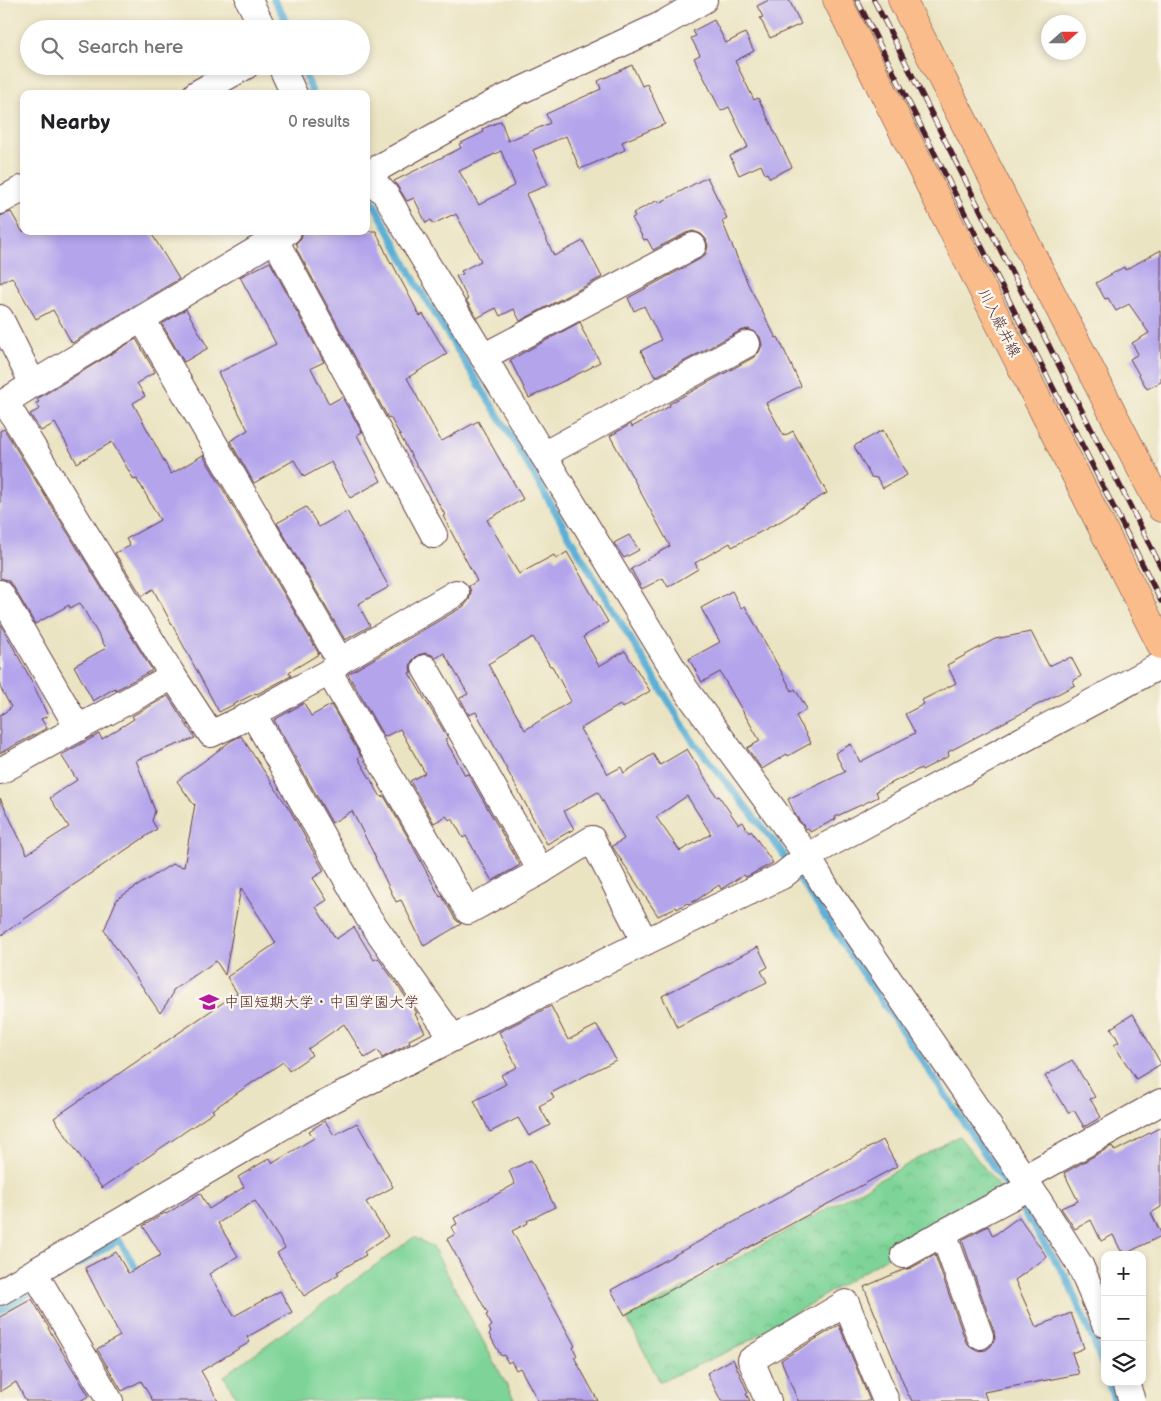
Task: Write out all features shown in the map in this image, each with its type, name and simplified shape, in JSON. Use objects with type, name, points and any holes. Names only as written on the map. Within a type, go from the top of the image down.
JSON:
[{"type":"main road","name":"川入巌井線","points":[[836,0],[1161,645]]},
{"type":"main road","points":[[902,0],[1161,508]]},
{"type":"street","points":[[249,0],[259,20]]},
{"type":"street","points":[[370,175],[494,103],[658,26],[704,0]]},
{"type":"street","points":[[203,90],[230,75]]},
{"type":"street","points":[[285,75],[292,90]]},
{"type":"street","points":[[370,180],[379,186],[387,196],[686,690],[797,865],[825,886],[1020,1189],[1080,1265],[1101,1315]]},
{"type":"street","points":[[0,201],[20,190]]},
{"type":"street","points":[[434,535],[282,236],[3,403],[173,676],[212,734],[253,714],[456,593]]},
{"type":"street","points":[[483,356],[693,246]]},
{"type":"street","points":[[0,318],[33,384]]},
{"type":"street","points":[[142,319],[335,666],[468,912],[541,871],[592,839],[646,942]]},
{"type":"street","points":[[543,455],[747,344]]},
{"type":"street","points":[[0,593],[78,728]]},
{"type":"street","points":[[0,1292],[40,1282],[297,1118],[646,942],[782,876],[824,847],[1161,666]]},
{"type":"street","points":[[425,668],[541,871]]},
{"type":"street","points":[[0,771],[173,676]]},
{"type":"street","points":[[253,714],[368,917],[454,1038]]},
{"type":"street","points":[[904,1255],[1020,1189],[1161,1102]]},
{"type":"street","points":[[943,1233],[980,1336]]},
{"type":"street","points":[[40,1282],[110,1401]]},
{"type":"street","points":[[768,1401],[751,1360],[846,1303],[886,1401]]},
{"type":"street","points":[[1127,1386],[1132,1401]]},
{"type":"green space","points":[[959,1136],[1001,1189],[740,1346],[660,1382],[627,1319]]},
{"type":"green space","points":[[414,1237],[433,1247],[515,1401],[238,1401],[224,1376]]},
{"type":"building","points":[[769,0],[789,0],[801,24],[770,38],[760,18],[763,17],[757,6]]},
{"type":"building","points":[[714,20],[726,43],[745,33],[754,51],[735,61],[754,100],[758,98],[792,167],[770,178],[767,173],[765,174],[761,165],[739,175],[730,156],[748,147],[729,107],[721,111],[694,58],[700,55],[691,38],[696,36],[693,31]]},
{"type":"building","points":[[632,65],[642,86],[647,84],[665,124],[622,142],[625,150],[580,169],[566,136],[533,150],[548,185],[526,194],[554,256],[583,241],[602,277],[520,321],[514,309],[500,316],[496,308],[477,318],[466,300],[468,299],[456,276],[463,274],[461,271],[481,261],[456,214],[433,224],[431,220],[426,223],[414,198],[407,201],[394,181],[461,148],[459,144],[484,132],[482,129],[501,121],[508,141],[550,123],[546,114],[601,89],[598,81]],"holes":[[[501,151],[515,185],[479,205],[459,171]]]},
{"type":"building","points":[[707,177],[727,218],[722,221],[748,284],[776,338],[778,337],[801,386],[766,403],[784,436],[793,431],[827,493],[781,521],[732,547],[730,543],[695,563],[698,569],[668,587],[663,578],[642,589],[631,569],[670,546],[610,436],[631,424],[632,427],[670,406],[669,404],[754,357],[762,345],[760,337],[755,332],[748,329],[740,331],[655,377],[641,351],[661,340],[644,306],[634,311],[628,298],[700,259],[706,254],[708,246],[706,239],[701,234],[693,231],[653,250],[647,239],[644,240],[632,218],[635,217],[633,213],[658,200],[659,203]]},
{"type":"building","points":[[11,212],[20,228],[20,235],[152,235],[179,279],[72,343],[53,310],[36,319],[12,277],[0,283],[0,216]]},
{"type":"building","points":[[370,231],[376,231],[391,264],[420,316],[423,314],[447,354],[407,378],[440,439],[442,441],[478,421],[523,499],[487,520],[519,574],[554,555],[556,559],[567,552],[608,622],[583,637],[599,666],[625,651],[650,691],[622,708],[620,705],[580,729],[608,774],[621,767],[624,773],[653,754],[660,765],[687,749],[717,797],[719,796],[738,824],[743,822],[749,833],[751,831],[773,863],[746,877],[744,875],[721,889],[719,885],[697,900],[658,916],[612,846],[624,839],[598,792],[564,811],[574,829],[547,844],[476,712],[469,715],[460,698],[468,694],[444,653],[436,658],[426,653],[418,655],[412,661],[411,672],[409,673],[448,738],[445,739],[465,775],[468,774],[520,865],[492,881],[466,836],[463,838],[452,818],[449,820],[446,816],[434,823],[410,781],[425,773],[400,729],[384,737],[348,674],[464,606],[469,600],[471,592],[469,586],[477,581],[443,516],[445,515],[390,417],[388,418],[296,248],[298,247],[296,243],[302,235],[370,235]],"holes":[[[533,637],[550,666],[552,666],[571,701],[525,730],[488,664]],[[687,796],[711,834],[680,851],[656,817]]]},
{"type":"building","points":[[1161,250],[1161,382],[1147,389],[1130,359],[1138,354],[1132,343],[1149,333],[1129,304],[1116,311],[1108,298],[1105,299],[1096,283],[1124,267],[1125,270]]},
{"type":"building","points":[[270,262],[324,362],[311,368],[329,404],[342,397],[362,432],[357,435],[381,481],[350,498],[331,462],[304,477],[294,460],[254,483],[230,441],[248,430],[218,373],[276,344],[240,277]]},
{"type":"building","points":[[186,309],[208,348],[184,362],[162,324]]},
{"type":"building","points":[[580,322],[600,362],[529,398],[510,360]]},
{"type":"building","points":[[136,339],[155,372],[137,383],[145,396],[133,403],[171,474],[203,455],[319,654],[289,672],[291,676],[219,712],[153,589],[142,596],[115,553],[130,546],[126,539],[160,520],[137,479],[134,480],[112,442],[77,463],[55,423],[41,431],[30,414],[40,409],[36,403],[39,402],[37,399]]},
{"type":"building","points":[[4,429],[152,670],[93,701],[74,666],[106,648],[80,603],[70,608],[69,605],[35,624],[13,586],[8,580],[0,578],[0,431]]},
{"type":"building","points":[[883,430],[907,475],[883,488],[877,478],[871,477],[854,446]]},
{"type":"building","points":[[306,507],[319,527],[347,511],[389,587],[358,604],[370,626],[345,640],[277,523]]},
{"type":"building","points":[[629,535],[639,550],[624,558],[614,543]]},
{"type":"building","points":[[732,591],[741,608],[745,606],[792,691],[795,689],[807,709],[796,716],[811,743],[788,756],[787,754],[762,769],[747,748],[760,741],[720,672],[702,682],[689,659],[720,642],[701,608]]},
{"type":"building","points":[[0,623],[48,716],[41,719],[47,728],[0,753],[0,715],[11,707],[0,687]]},
{"type":"building","points":[[1031,632],[1049,666],[1071,657],[1081,676],[1073,681],[1075,685],[948,752],[949,756],[876,791],[878,797],[835,817],[836,819],[810,832],[808,828],[806,829],[796,816],[788,799],[845,772],[835,753],[851,744],[860,762],[915,733],[905,714],[924,704],[922,700],[956,683],[947,665],[995,639]]},
{"type":"building","points":[[168,696],[195,738],[136,760],[155,811],[152,821],[157,829],[0,936],[0,798],[27,854],[69,827],[50,798],[77,780],[61,755],[99,734],[102,739],[134,719],[132,716]]},
{"type":"building","points":[[304,703],[311,716],[331,705],[361,756],[358,758],[381,797],[384,796],[440,897],[442,896],[455,919],[461,924],[424,946],[401,900],[396,902],[352,811],[332,823],[274,720]]},
{"type":"building","points":[[241,736],[291,812],[324,871],[313,878],[327,900],[316,907],[336,939],[354,927],[374,960],[378,958],[417,1013],[415,1014],[425,1032],[409,1040],[410,1043],[382,1058],[378,1050],[365,1058],[344,1024],[308,1049],[312,1055],[289,1071],[283,1062],[212,1110],[214,1112],[102,1188],[54,1118],[237,993],[227,977],[276,943],[241,888],[225,975],[216,961],[173,990],[171,997],[160,1013],[104,930],[117,899],[172,864],[184,867],[195,804],[177,781],[231,741]]},
{"type":"building","points":[[758,947],[768,967],[761,971],[767,982],[677,1027],[662,996]]},
{"type":"building","points":[[551,1006],[568,1040],[597,1025],[616,1060],[551,1093],[554,1098],[539,1106],[550,1125],[529,1136],[518,1118],[490,1132],[474,1101],[506,1084],[501,1075],[517,1067],[499,1032]]},
{"type":"building","points":[[1133,1014],[1161,1064],[1136,1079],[1114,1045],[1119,1042],[1111,1028]]},
{"type":"building","points":[[1072,1060],[1095,1097],[1090,1099],[1101,1117],[1084,1127],[1074,1110],[1069,1113],[1045,1076]]},
{"type":"building","points":[[325,1121],[334,1135],[357,1123],[393,1187],[366,1202],[388,1236],[364,1252],[366,1255],[337,1272],[339,1274],[304,1296],[277,1253],[285,1248],[255,1201],[218,1223],[238,1256],[209,1274],[234,1316],[280,1291],[292,1312],[247,1337],[250,1342],[201,1371],[218,1401],[153,1401],[141,1381],[122,1391],[97,1349],[120,1336],[85,1268],[116,1252],[128,1273],[161,1255],[143,1226],[200,1193],[209,1209],[244,1187],[238,1177],[270,1158],[273,1163],[314,1138],[309,1131]]},
{"type":"building","points":[[1161,1127],[1161,1207],[1151,1213],[1161,1236],[1131,1251],[1121,1251],[1113,1235],[1101,1241],[1091,1220],[1075,1229],[1061,1208],[1078,1201],[1064,1173],[1112,1146],[1115,1151]]},
{"type":"building","points":[[883,1140],[897,1166],[625,1315],[611,1290]]},
{"type":"building","points":[[531,1160],[555,1207],[512,1231],[575,1346],[573,1347],[577,1356],[574,1357],[598,1401],[538,1401],[520,1368],[516,1370],[511,1361],[508,1363],[504,1355],[501,1356],[489,1334],[491,1332],[489,1328],[492,1326],[486,1315],[488,1314],[447,1239],[455,1234],[451,1227],[457,1224],[454,1218],[515,1184],[509,1171]]},
{"type":"building","points":[[1019,1217],[1047,1257],[1015,1280],[1036,1327],[1071,1313],[1084,1348],[1072,1353],[1079,1374],[984,1392],[987,1401],[912,1401],[864,1287],[911,1268],[935,1255],[966,1342],[977,1351],[986,1350],[995,1339],[994,1331],[962,1240],[988,1226],[993,1236]]},
{"type":"building","points":[[32,1299],[89,1396],[80,1401],[26,1401],[16,1382],[0,1392],[0,1317]]},
{"type":"building","points":[[839,1325],[870,1401],[798,1401],[781,1360]]},
{"type":"building","points":[[733,1359],[750,1401],[721,1401],[707,1373]]},
{"type":"waterway","points":[[274,0],[285,20]]},
{"type":"waterway","points":[[306,75],[311,90]]},
{"type":"waterway","points":[[370,196],[417,285],[514,441],[692,740],[789,863]]},
{"type":"waterway","points":[[795,872],[1010,1191]]},
{"type":"waterway","points":[[1016,1200],[1066,1277],[1101,1361]]},
{"type":"waterway","points":[[0,1311],[119,1240],[140,1275]]},
{"type":"waterway","points":[[1109,1386],[1115,1401]]},
{"type":"railway","points":[[857,0],[1161,601]]},
{"type":"railway","points":[[874,0],[1161,567]]},
{"type":"place","name":"中国短期大学・中国学園大学","points":[[209,1002]]}]
